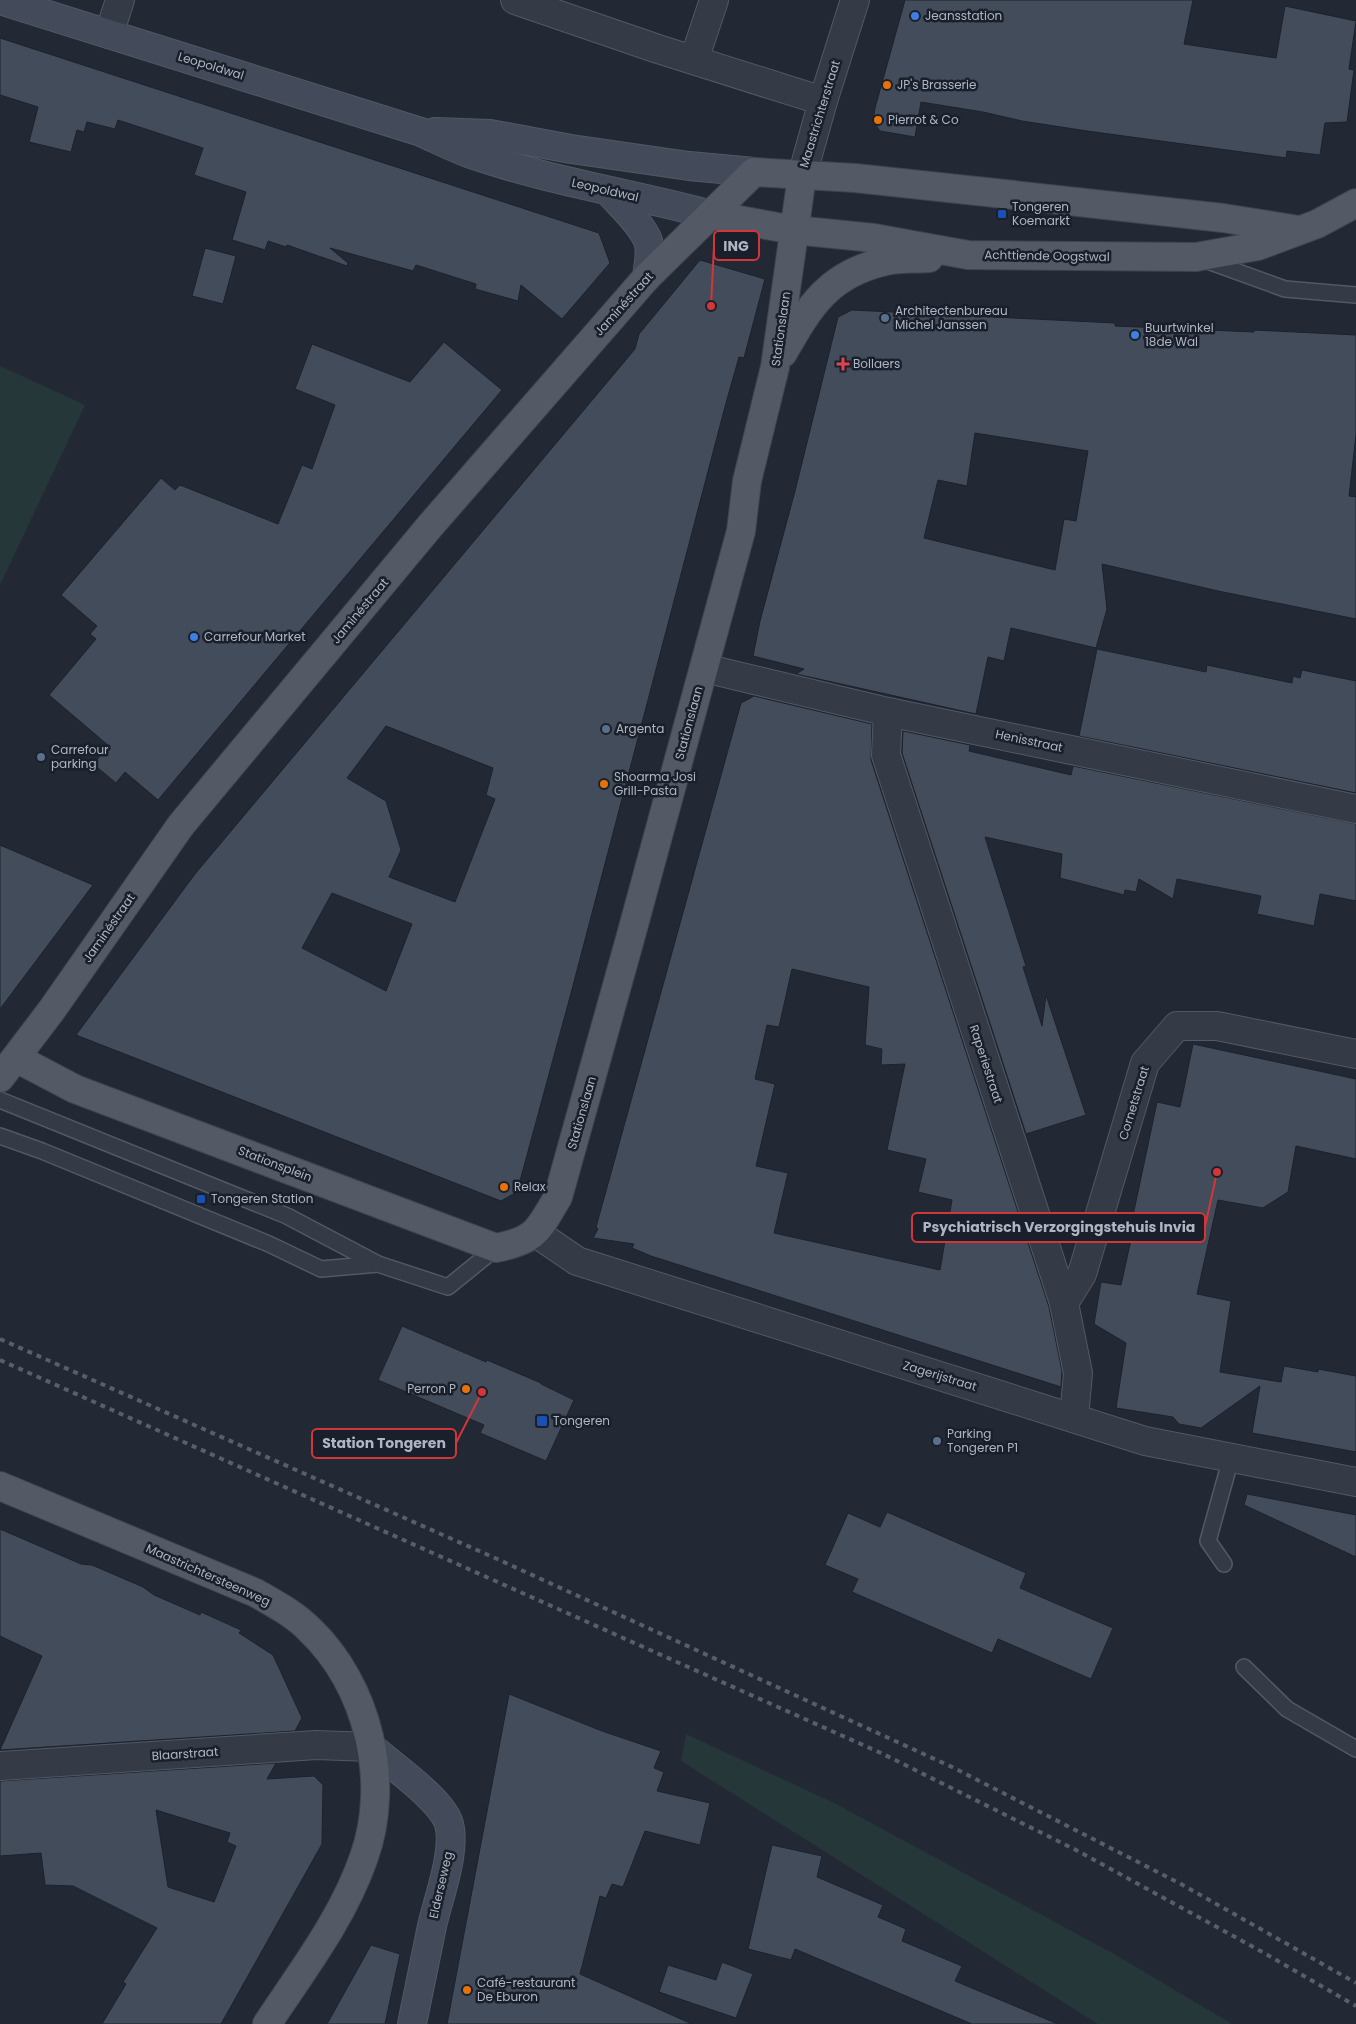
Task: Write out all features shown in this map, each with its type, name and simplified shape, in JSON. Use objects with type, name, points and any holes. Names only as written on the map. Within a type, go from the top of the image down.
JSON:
[{"type":"main road","name":"Leopoldwal","points":[[754,172],[802,176]]},
{"type":"main road","name":"Jaminéstraat","points":[[8,1068],[181,825],[430,526],[647,277],[754,172]]},
{"type":"main road","name":"Achttiende Oogstwal","points":[[802,176],[855,178],[1014,195],[1222,218],[1299,230]]},
{"type":"main road","name":"Maastrichterstraat","points":[[794,230],[802,176]]},
{"type":"main road","name":"Achttiende Oogstwal","points":[[794,230],[874,238],[968,255],[1196,257],[1258,246],[1317,224],[1356,204]]},
{"type":"main road","name":"Leopoldwal","points":[[712,215],[794,230]]},
{"type":"main road","name":"Stationslaan","points":[[536,1233],[558,1197],[741,531],[747,481],[776,368],[794,230]]},
{"type":"main road","points":[[776,368],[800,322],[827,288],[845,275],[887,261],[968,255]]},
{"type":"main road","name":"Stationsplein","points":[[8,1068],[75,1089],[496,1248]]},
{"type":"main road","points":[[496,1248],[516,1244],[536,1233]]},
{"type":"main road","name":"Maastrichtersteenweg","points":[[0,1486],[256,1593],[290,1613],[310,1630],[349,1681],[366,1724],[371,1747],[376,1798],[370,1840],[354,1884],[322,1941],[267,2024]]},
{"type":"street","name":"Leopoldwal","points":[[0,0],[421,132],[476,156],[608,191],[668,203],[712,215]]},
{"type":"street","points":[[109,34],[120,0]]},
{"type":"street","points":[[515,0],[823,101]]},
{"type":"street","points":[[694,60],[714,0]]},
{"type":"street","name":"Maastrichterstraat","points":[[802,176],[823,101],[855,0]]},
{"type":"street","name":"Leopoldwal","points":[[421,132],[490,134],[689,166],[754,172]]},
{"type":"street","points":[[608,191],[642,230],[648,242],[647,277]]},
{"type":"street","name":"Henisstraat","points":[[704,668],[888,712],[1356,809]]},
{"type":"street","name":"Raperiestraat","points":[[888,712],[886,755],[1064,1303],[1078,1373],[1074,1418]]},
{"type":"street","name":"Cornetstraat","points":[[1064,1303],[1082,1274],[1145,1063],[1177,1026],[1218,1026],[1356,1054]]},
{"type":"street","name":"Zagerijstraat","points":[[536,1233],[577,1261],[1146,1441],[1356,1482]]},
{"type":"street","name":"Blaarstraat","points":[[0,1766],[316,1745],[371,1747]]},
{"type":"street","name":"Elderseweg","points":[[371,1747],[431,1799],[447,1820],[450,1832],[450,1852],[412,2024]]},
{"type":"lane","points":[[1196,257],[1284,289],[1356,295]]},
{"type":"lane","points":[[0,1100],[287,1216],[378,1264],[448,1287],[496,1248]]},
{"type":"lane","points":[[0,1136],[42,1151],[269,1244],[321,1269],[378,1264]]},
{"type":"lane","points":[[1224,1564],[1208,1541],[1231,1458]]},
{"type":"lane","points":[[1244,1667],[1287,1709],[1356,1749]]},
{"type":"shaded area","points":[[0,366],[85,405],[0,585]]},
{"type":"shaded area","points":[[686,1734],[836,1804],[1114,1954],[1232,2024],[1098,2024],[681,1761]]},
{"type":"building","points":[[905,0],[1193,0],[1184,44],[1276,58],[1285,6],[1356,21],[1349,69],[1354,70],[1347,122],[1325,123],[1320,155],[1287,151],[1286,158],[1087,131],[921,102],[915,137],[880,131],[873,121],[875,108]]},
{"type":"building","points":[[0,38],[599,233],[610,263],[562,319],[521,285],[518,301],[475,289],[476,284],[416,265],[413,271],[330,248],[348,263],[347,266],[287,245],[286,247],[268,241],[265,250],[232,240],[246,192],[194,175],[203,148],[118,120],[115,129],[87,122],[84,132],[77,130],[71,152],[29,142],[38,107],[0,95]]},
{"type":"building","points":[[205,248],[236,256],[223,304],[192,296]]},
{"type":"building","points":[[700,260],[765,279],[744,358],[739,357],[726,403],[517,1192],[501,1201],[76,1035],[195,874],[635,349],[639,334]],"holes":[[[386,726],[493,768],[486,795],[495,799],[455,902],[389,877],[401,850],[386,801],[347,778]],[[332,893],[412,924],[386,991],[302,948]]]},
{"type":"building","points":[[852,310],[1115,323],[1115,326],[1356,335],[1356,435],[1349,496],[1356,497],[1356,619],[1218,591],[1102,564],[1107,609],[1096,648],[1011,628],[1004,661],[988,657],[976,714],[796,674],[804,669],[753,656],[760,621],[795,491],[838,317]],"holes":[[[975,433],[1088,451],[1076,521],[1064,519],[1055,570],[924,538],[938,480],[967,486]]]},
{"type":"building","name":"Carrefour Market","points":[[444,342],[502,390],[158,800],[125,772],[116,783],[93,764],[109,746],[49,695],[96,639],[90,634],[97,626],[61,595],[161,478],[175,490],[180,485],[278,524],[302,465],[312,469],[335,405],[295,389],[312,344],[410,382]]},
{"type":"building","points":[[1097,649],[1206,672],[1207,665],[1292,683],[1293,676],[1300,678],[1302,670],[1356,681],[1356,793],[1079,736]]},
{"type":"building","points":[[754,696],[872,724],[871,760],[1049,1307],[1062,1371],[1061,1387],[651,1256],[632,1248],[634,1244],[593,1238],[598,1229],[596,1227],[741,703]],"holes":[[[792,969],[869,987],[865,1045],[882,1049],[881,1065],[905,1064],[887,1150],[926,1159],[918,1192],[952,1200],[940,1270],[774,1233],[788,1173],[756,1166],[775,1084],[755,1079],[767,1025],[779,1027]]]},
{"type":"building","points":[[903,731],[970,745],[969,751],[1071,775],[1073,766],[1356,824],[1356,901],[1320,894],[1314,926],[1257,914],[1261,896],[1177,879],[1173,899],[1139,879],[1136,892],[1125,890],[1124,895],[1060,878],[1062,854],[985,837],[1026,966],[1023,967],[1042,1026],[1046,995],[1086,1115],[1026,1134],[902,753]]},
{"type":"building","points":[[0,845],[93,885],[0,1009]]},
{"type":"building","points":[[1193,1044],[1356,1079],[1356,1159],[1296,1146],[1288,1192],[1263,1208],[1218,1200],[1197,1294],[1231,1301],[1220,1372],[1281,1382],[1284,1366],[1318,1372],[1318,1369],[1356,1376],[1356,1452],[1252,1433],[1260,1386],[1201,1428],[1179,1424],[1173,1417],[1116,1408],[1126,1343],[1094,1324],[1101,1282],[1121,1285],[1134,1226],[1131,1225],[1157,1102],[1180,1107]]},
{"type":"building","points":[[402,1326],[541,1383],[574,1400],[546,1461],[480,1433],[484,1425],[378,1380]]},
{"type":"building","points":[[1247,1494],[1356,1515],[1356,1557],[1244,1505]]},
{"type":"building","points":[[887,1512],[1026,1573],[1020,1588],[1113,1628],[1091,1679],[998,1639],[992,1653],[852,1592],[858,1579],[825,1565],[848,1513],[880,1527]]},
{"type":"building","points":[[0,1529],[81,1564],[92,1565],[143,1587],[154,1595],[200,1615],[201,1612],[241,1630],[239,1633],[273,1655],[302,1718],[295,1731],[0,1750],[42,1656],[0,1636]]},
{"type":"building","points":[[509,1694],[602,1731],[661,1751],[654,1768],[664,1772],[657,1791],[710,1803],[700,1845],[645,1831],[623,1887],[612,1884],[606,1898],[600,1896],[580,1974],[692,2024],[447,2024]]},
{"type":"building","points":[[276,1763],[267,1779],[314,1776],[323,1785],[322,1844],[221,2024],[102,2024],[126,1984],[123,1982],[157,1928],[73,1886],[45,1885],[41,1853],[0,1856],[0,1781]],"holes":[[[156,1810],[230,1833],[227,1842],[236,1846],[214,1902],[168,1887]]]},
{"type":"building","points":[[772,1845],[822,1856],[817,1877],[883,1905],[878,1917],[906,1929],[902,1941],[962,1966],[955,1981],[1058,2024],[972,2024],[795,1949],[791,1960],[748,1949]]},
{"type":"building","points":[[371,1945],[400,1954],[385,2024],[327,2024]]},
{"type":"building","points":[[722,1962],[753,1974],[736,2018],[659,1992],[668,1965],[716,1980]]},
{"type":"railway","points":[[0,1339],[495,1558],[952,1767],[1181,1884],[1356,1983]]},
{"type":"railway","points":[[0,1360],[881,1753],[1076,1850],[1257,1949],[1356,2006]]},
{"type":"place","name":"Jeansstation","points":[[915,16]]},
{"type":"place","name":"JP's Brasserie","points":[[887,85]]},
{"type":"place","name":"Pierrot & Co","points":[[878,120]]},
{"type":"place","name":"Tongeren Koemarkt","points":[[1002,214]]},
{"type":"place","name":"ING","points":[[711,306]]},
{"type":"place","name":"Architectenbureau Michel Janssen","points":[[885,318]]},
{"type":"place","name":"Buurtwinkel 18de Wal","points":[[1135,335]]},
{"type":"place","name":"Bollaers","points":[[843,364]]},
{"type":"place","name":"Carrefour Market","points":[[194,637]]},
{"type":"place","name":"Argenta","points":[[606,729]]},
{"type":"place","name":"Carrefour parking","points":[[41,757]]},
{"type":"place","name":"Shoarma Josi Grill-Pasta","points":[[604,784]]},
{"type":"place","name":"Psychiatrisch Verzorgingstehuis Invia","points":[[1217,1172]]},
{"type":"place","name":"Relax","points":[[504,1187]]},
{"type":"place","name":"Tongeren Station","points":[[201,1199]]},
{"type":"place","name":"Perron P","points":[[466,1389]]},
{"type":"place","name":"Station Tongeren","points":[[482,1392]]},
{"type":"place","name":"Tongeren","points":[[542,1421]]},
{"type":"place","name":"Parking Tongeren P1","points":[[937,1441]]},
{"type":"place","name":"Café-restaurant De Eburon","points":[[467,1990]]}]
